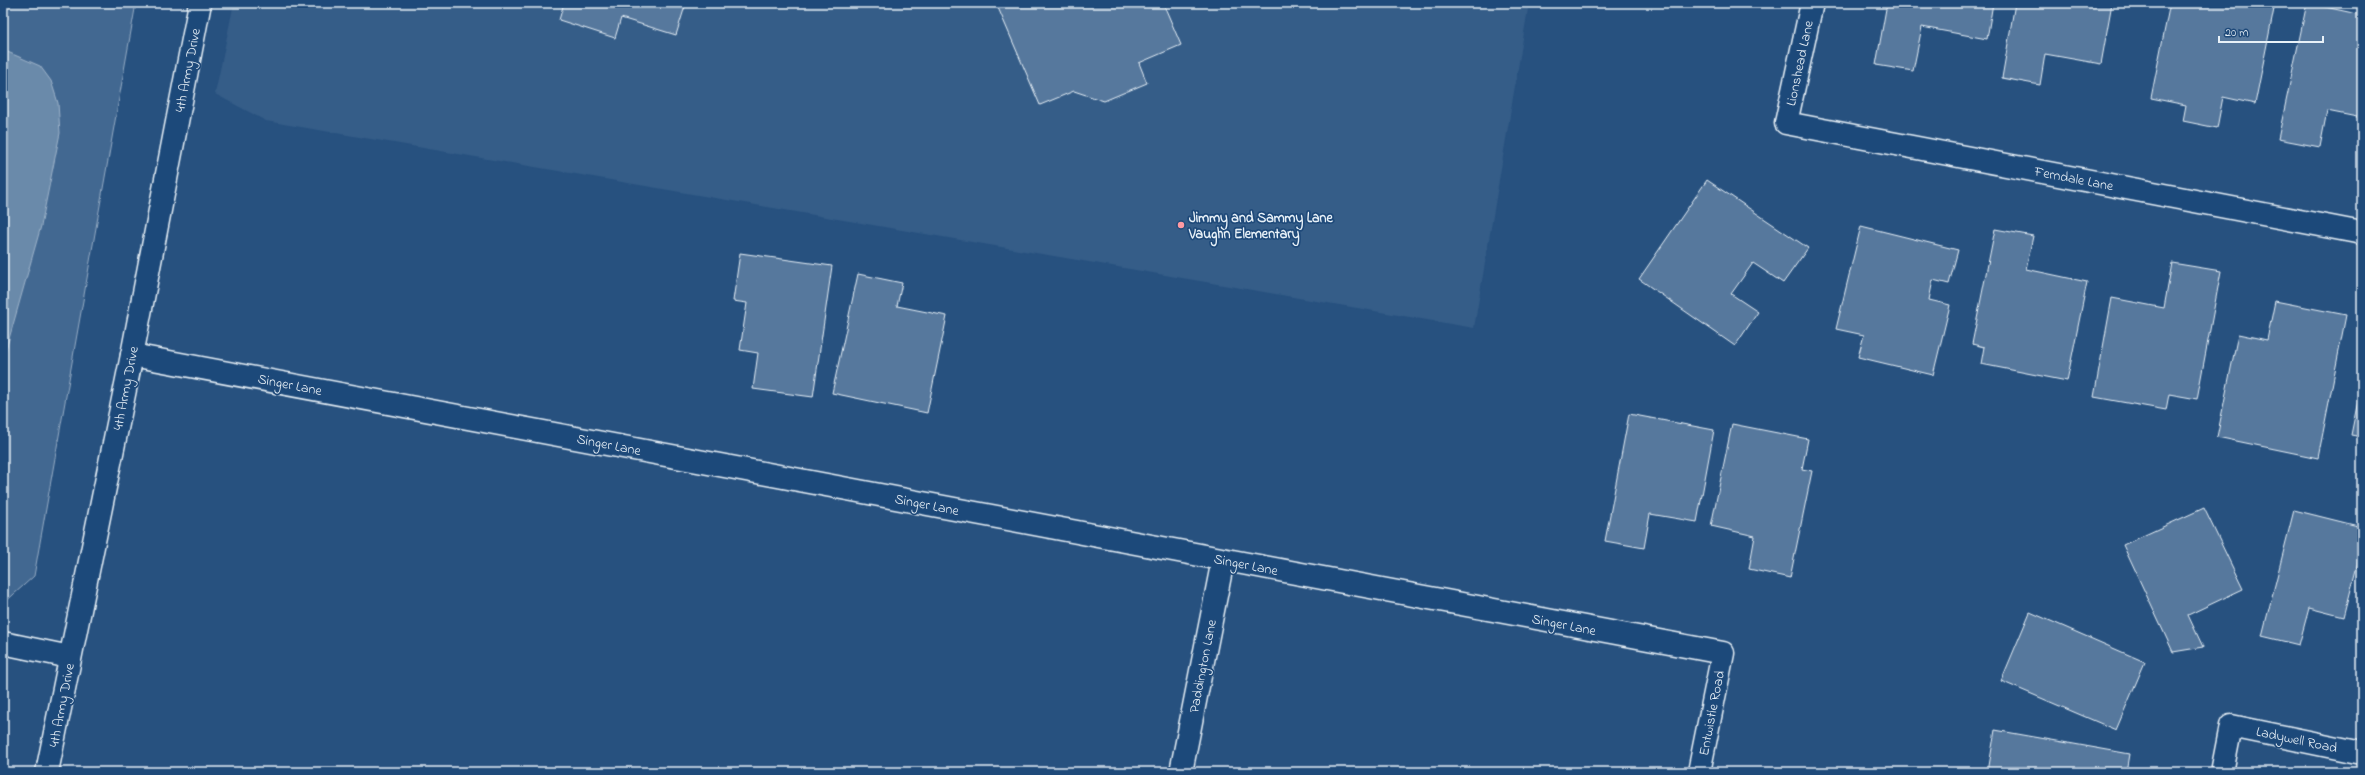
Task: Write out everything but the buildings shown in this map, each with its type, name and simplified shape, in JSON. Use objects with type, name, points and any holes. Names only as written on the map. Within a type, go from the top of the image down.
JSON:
[{"type":"street","name":"4th Army Drive","points":[[47,772],[132,355],[200,3]]},
{"type":"street","name":"Lionshead Lane","points":[[1786,122],[1812,3]]},
{"type":"street","name":"Ferndale Lane","points":[[1786,122],[2362,233]]},
{"type":"street","name":"Singer Lane","points":[[132,355],[1722,653]]},
{"type":"street","name":"Paddington Lane","points":[[1181,772],[1223,560]]},
{"type":"street","points":[[3,643],[70,657]]},
{"type":"street","name":"Entwistle Road","points":[[1699,772],[1722,653]]},
{"type":"street","name":"Ladywell Road","points":[[2222,772],[2231,726],[2362,753]]},
{"type":"shaded area","points":[[3,3],[136,3],[34,576],[3,604]]},
{"type":"shaded area","name":"Jimmy and Sammy Lane Vaughn Elementary","points":[[234,3],[1529,3],[1474,328],[266,121],[215,94]]},
{"type":"shaded area","points":[[3,50],[40,66],[51,81],[58,103],[60,133],[41,226],[3,360]]},
{"type":"place","name":"Jimmy and Sammy Lane Vaughn Elementary","points":[[1181,225]]}]
